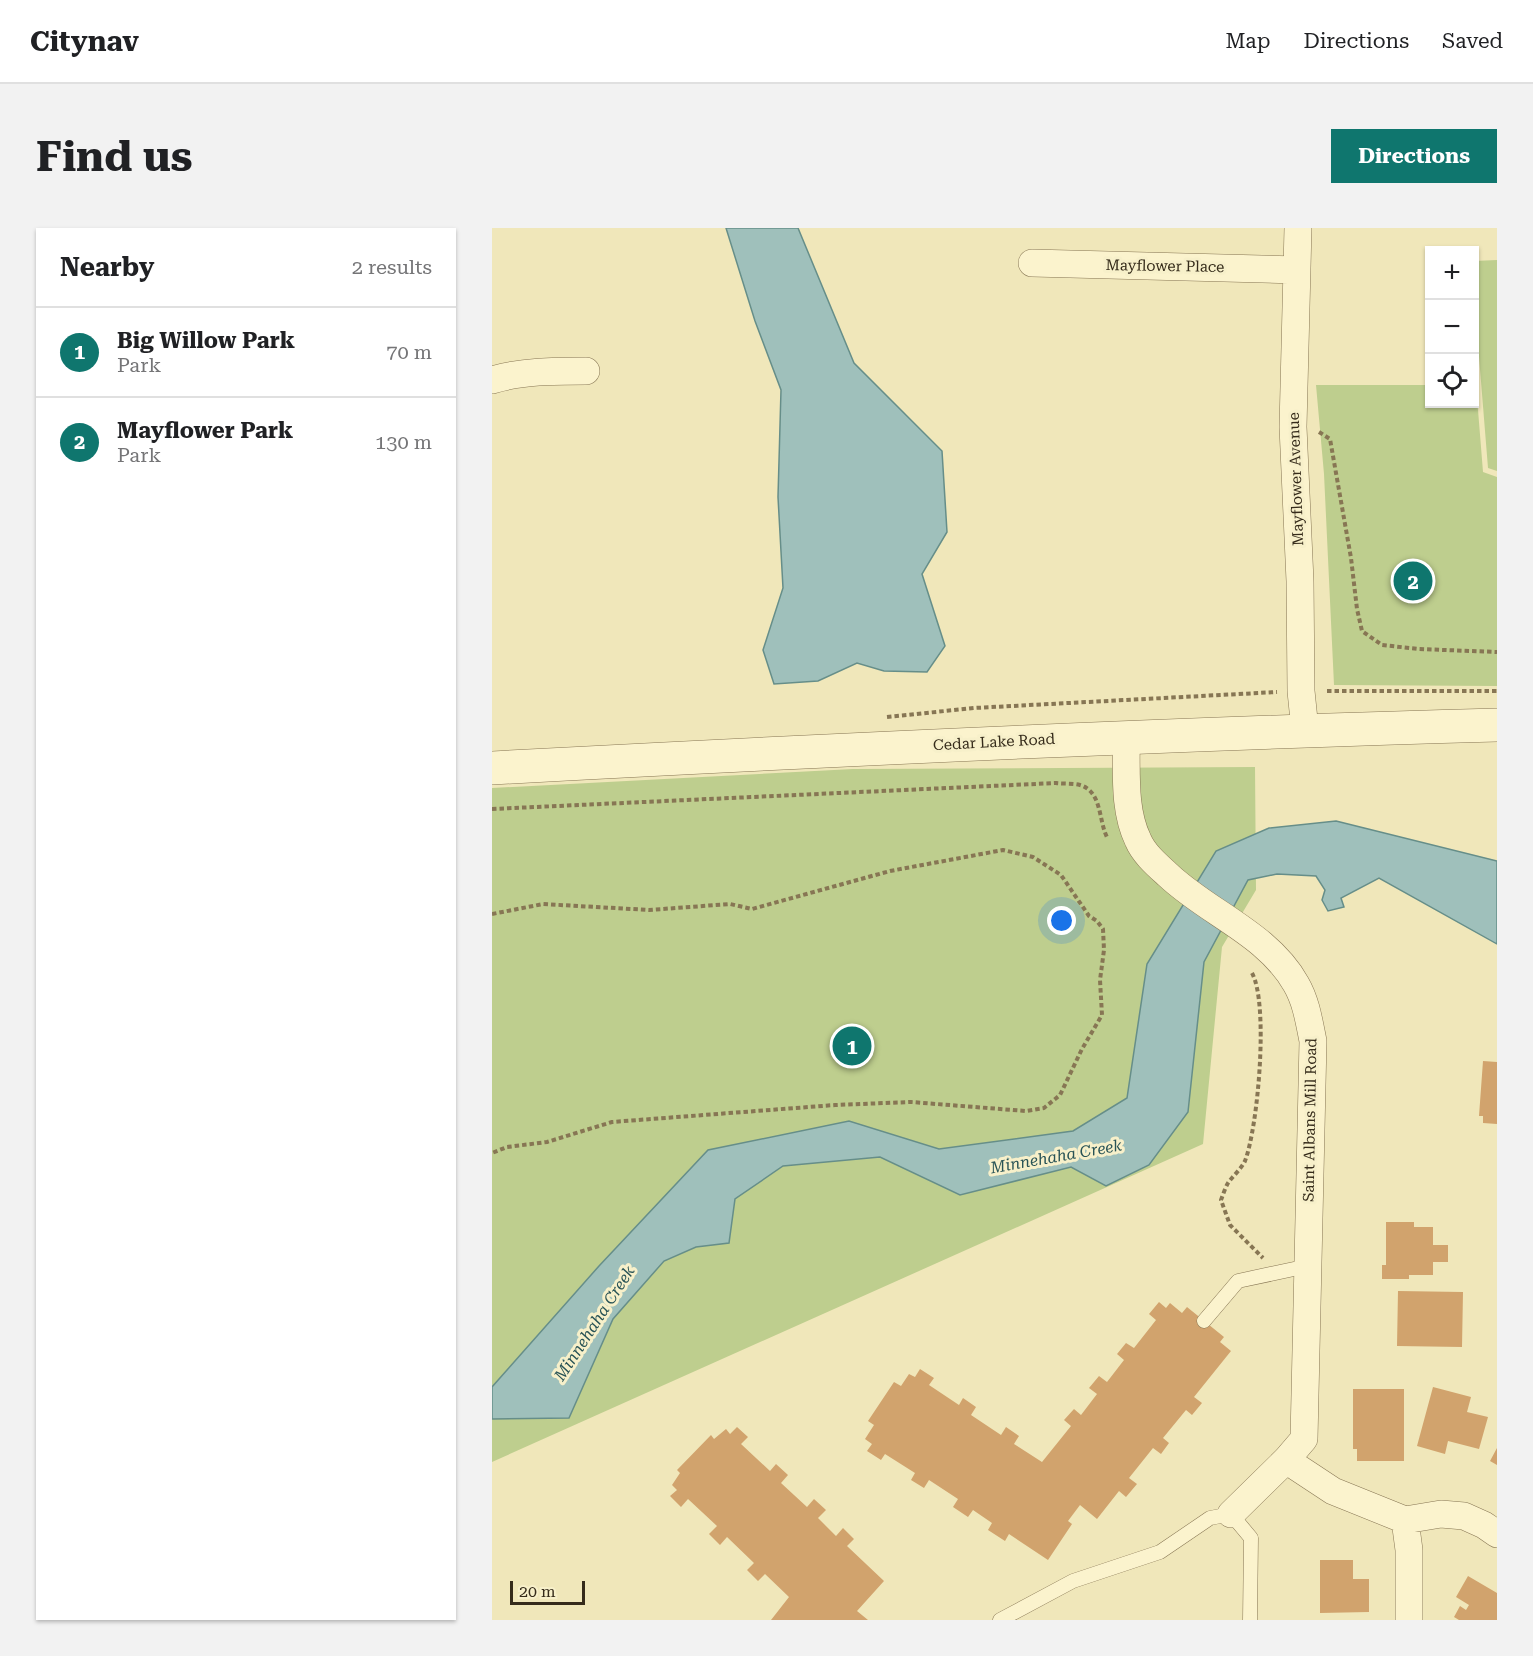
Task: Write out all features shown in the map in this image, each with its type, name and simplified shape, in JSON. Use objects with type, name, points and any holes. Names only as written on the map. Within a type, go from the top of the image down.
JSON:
[{"type":"street","name":"Mayflower Avenue","points":[[1298,228],[1293,427],[1300,581],[1301,691],[1305,730]]},
{"type":"street","name":"Mayflower Place","points":[[1032,263],[1297,270]]},
{"type":"street","points":[[492,380],[552,371],[586,371]]},
{"type":"street","name":"Cedar Lake Road","points":[[492,768],[823,750],[1126,737],[1497,725]]},
{"type":"street","name":"Saint Albans Mill Road","points":[[1126,737],[1127,791],[1130,817],[1138,842],[1177,884],[1263,945],[1279,962],[1296,984],[1308,1014],[1313,1041],[1304,1439],[1232,1514]]},
{"type":"street","points":[[1286,1460],[1333,1491],[1405,1520],[1442,1514],[1464,1516],[1497,1534]]},
{"type":"street","points":[[1405,1520],[1409,1550],[1409,1620]]},
{"type":"lane","points":[[1204,1321],[1238,1281],[1308,1266]]},
{"type":"lane","points":[[1232,1514],[1251,1538],[1250,1620]]},
{"type":"lane","name":"Saint Albans Mill Road","points":[[1000,1620],[1073,1581],[1160,1552],[1210,1518],[1232,1514]]},
{"type":"path","points":[[1293,427],[1317,430],[1330,439],[1362,631],[1382,645],[1497,652]]},
{"type":"path","points":[[882,717],[974,708],[1301,691],[1497,691]]},
{"type":"path","points":[[492,809],[1056,783],[1082,785],[1096,798],[1102,830],[1108,839]]},
{"type":"path","points":[[492,914],[543,904],[649,910],[730,904],[752,909],[890,871],[1003,850],[1033,857],[1062,875],[1089,916],[1103,929],[1104,950],[1100,980],[1102,1015],[1082,1049],[1060,1095],[1044,1108],[1026,1111],[911,1101],[612,1122],[547,1142],[507,1147],[492,1153]]},
{"type":"path","points":[[1248,964],[1256,980],[1262,1025],[1254,1126],[1244,1162],[1228,1184],[1221,1200],[1230,1225],[1277,1271]]},
{"type":"green space","points":[[1497,260],[1497,471],[1488,468],[1479,357],[1479,261]]},
{"type":"green space","points":[[1316,385],[1425,385],[1425,408],[1478,408],[1483,472],[1497,477],[1497,686],[1334,685],[1324,474]]},
{"type":"green space","points":[[1255,767],[1256,890],[1222,947],[1203,1144],[492,1462],[492,788],[853,769]]},
{"type":"water","points":[[726,228],[798,228],[854,363],[942,451],[947,532],[922,574],[945,646],[927,672],[884,671],[857,663],[818,681],[774,684],[763,650],[783,588],[778,497],[781,390],[755,321]]},
{"type":"water","name":"Minnehaha Creek","points":[[1336,821],[1497,861],[1497,944],[1379,878],[1341,898],[1344,907],[1328,911],[1322,900],[1325,890],[1316,876],[1277,874],[1248,880],[1204,962],[1188,1112],[1149,1165],[1106,1186],[1071,1167],[960,1195],[880,1157],[783,1166],[735,1199],[729,1243],[696,1247],[664,1261],[613,1319],[569,1418],[492,1419],[492,1387],[599,1266],[708,1150],[849,1121],[939,1149],[1073,1131],[1127,1098],[1147,964],[1216,851],[1269,828]]},
{"type":"building","points":[[1483,1061],[1497,1062],[1497,1124],[1483,1123],[1483,1116],[1479,1116]]},
{"type":"building","points":[[1386,1222],[1414,1222],[1414,1227],[1433,1227],[1433,1245],[1448,1245],[1448,1262],[1433,1262],[1433,1275],[1409,1275],[1409,1279],[1382,1279],[1382,1265],[1386,1265]]},
{"type":"building","points":[[1398,1291],[1463,1292],[1462,1347],[1397,1346]]},
{"type":"building","points":[[1159,1302],[1166,1308],[1170,1303],[1182,1313],[1187,1307],[1224,1337],[1220,1342],[1231,1351],[1194,1397],[1202,1403],[1192,1415],[1186,1410],[1163,1438],[1169,1443],[1161,1454],[1153,1448],[1129,1478],[1137,1484],[1126,1497],[1119,1491],[1097,1519],[1080,1505],[1068,1521],[1072,1524],[1048,1560],[1009,1534],[1005,1541],[988,1530],[992,1523],[973,1510],[968,1517],[953,1507],[958,1499],[929,1480],[924,1488],[911,1480],[915,1473],[885,1454],[881,1460],[867,1451],[872,1444],[865,1439],[874,1425],[868,1421],[894,1382],[901,1386],[909,1374],[915,1377],[920,1369],[934,1378],[929,1385],[959,1405],[963,1398],[976,1407],[971,1415],[1001,1435],[1006,1427],[1019,1436],[1014,1444],[1042,1462],[1071,1426],[1064,1420],[1074,1409],[1081,1415],[1097,1394],[1089,1388],[1099,1376],[1107,1382],[1124,1360],[1117,1354],[1126,1343],[1134,1348],[1156,1320],[1149,1314]]},
{"type":"building","points":[[1433,1387],[1471,1397],[1467,1412],[1488,1417],[1479,1449],[1448,1441],[1445,1454],[1417,1446]]},
{"type":"building","points":[[1353,1389],[1404,1389],[1404,1461],[1357,1461],[1357,1449],[1353,1449]]},
{"type":"building","points":[[737,1427],[748,1437],[741,1444],[770,1471],[776,1464],[788,1475],[781,1483],[807,1507],[814,1499],[826,1510],[818,1518],[836,1536],[843,1528],[854,1539],[847,1546],[884,1581],[857,1611],[868,1620],[771,1620],[789,1597],[765,1574],[758,1581],[747,1570],[754,1563],[727,1537],[720,1545],[709,1534],[717,1526],[688,1499],[681,1507],[670,1496],[677,1490],[672,1485],[680,1473],[677,1470],[711,1435],[714,1439],[726,1429],[730,1434]]},
{"type":"building","points":[[1497,1448],[1497,1465],[1490,1461]]},
{"type":"building","points":[[1320,1560],[1353,1560],[1353,1579],[1369,1579],[1369,1612],[1320,1613]]},
{"type":"building","points":[[1468,1576],[1497,1593],[1497,1620],[1459,1620],[1454,1617],[1460,1606],[1466,1610],[1469,1605],[1456,1597]]},
{"type":"place","name":"Mayflower Park","points":[[1413,581]]},
{"type":"place","name":"Big Willow Park","points":[[852,1046]]}]
